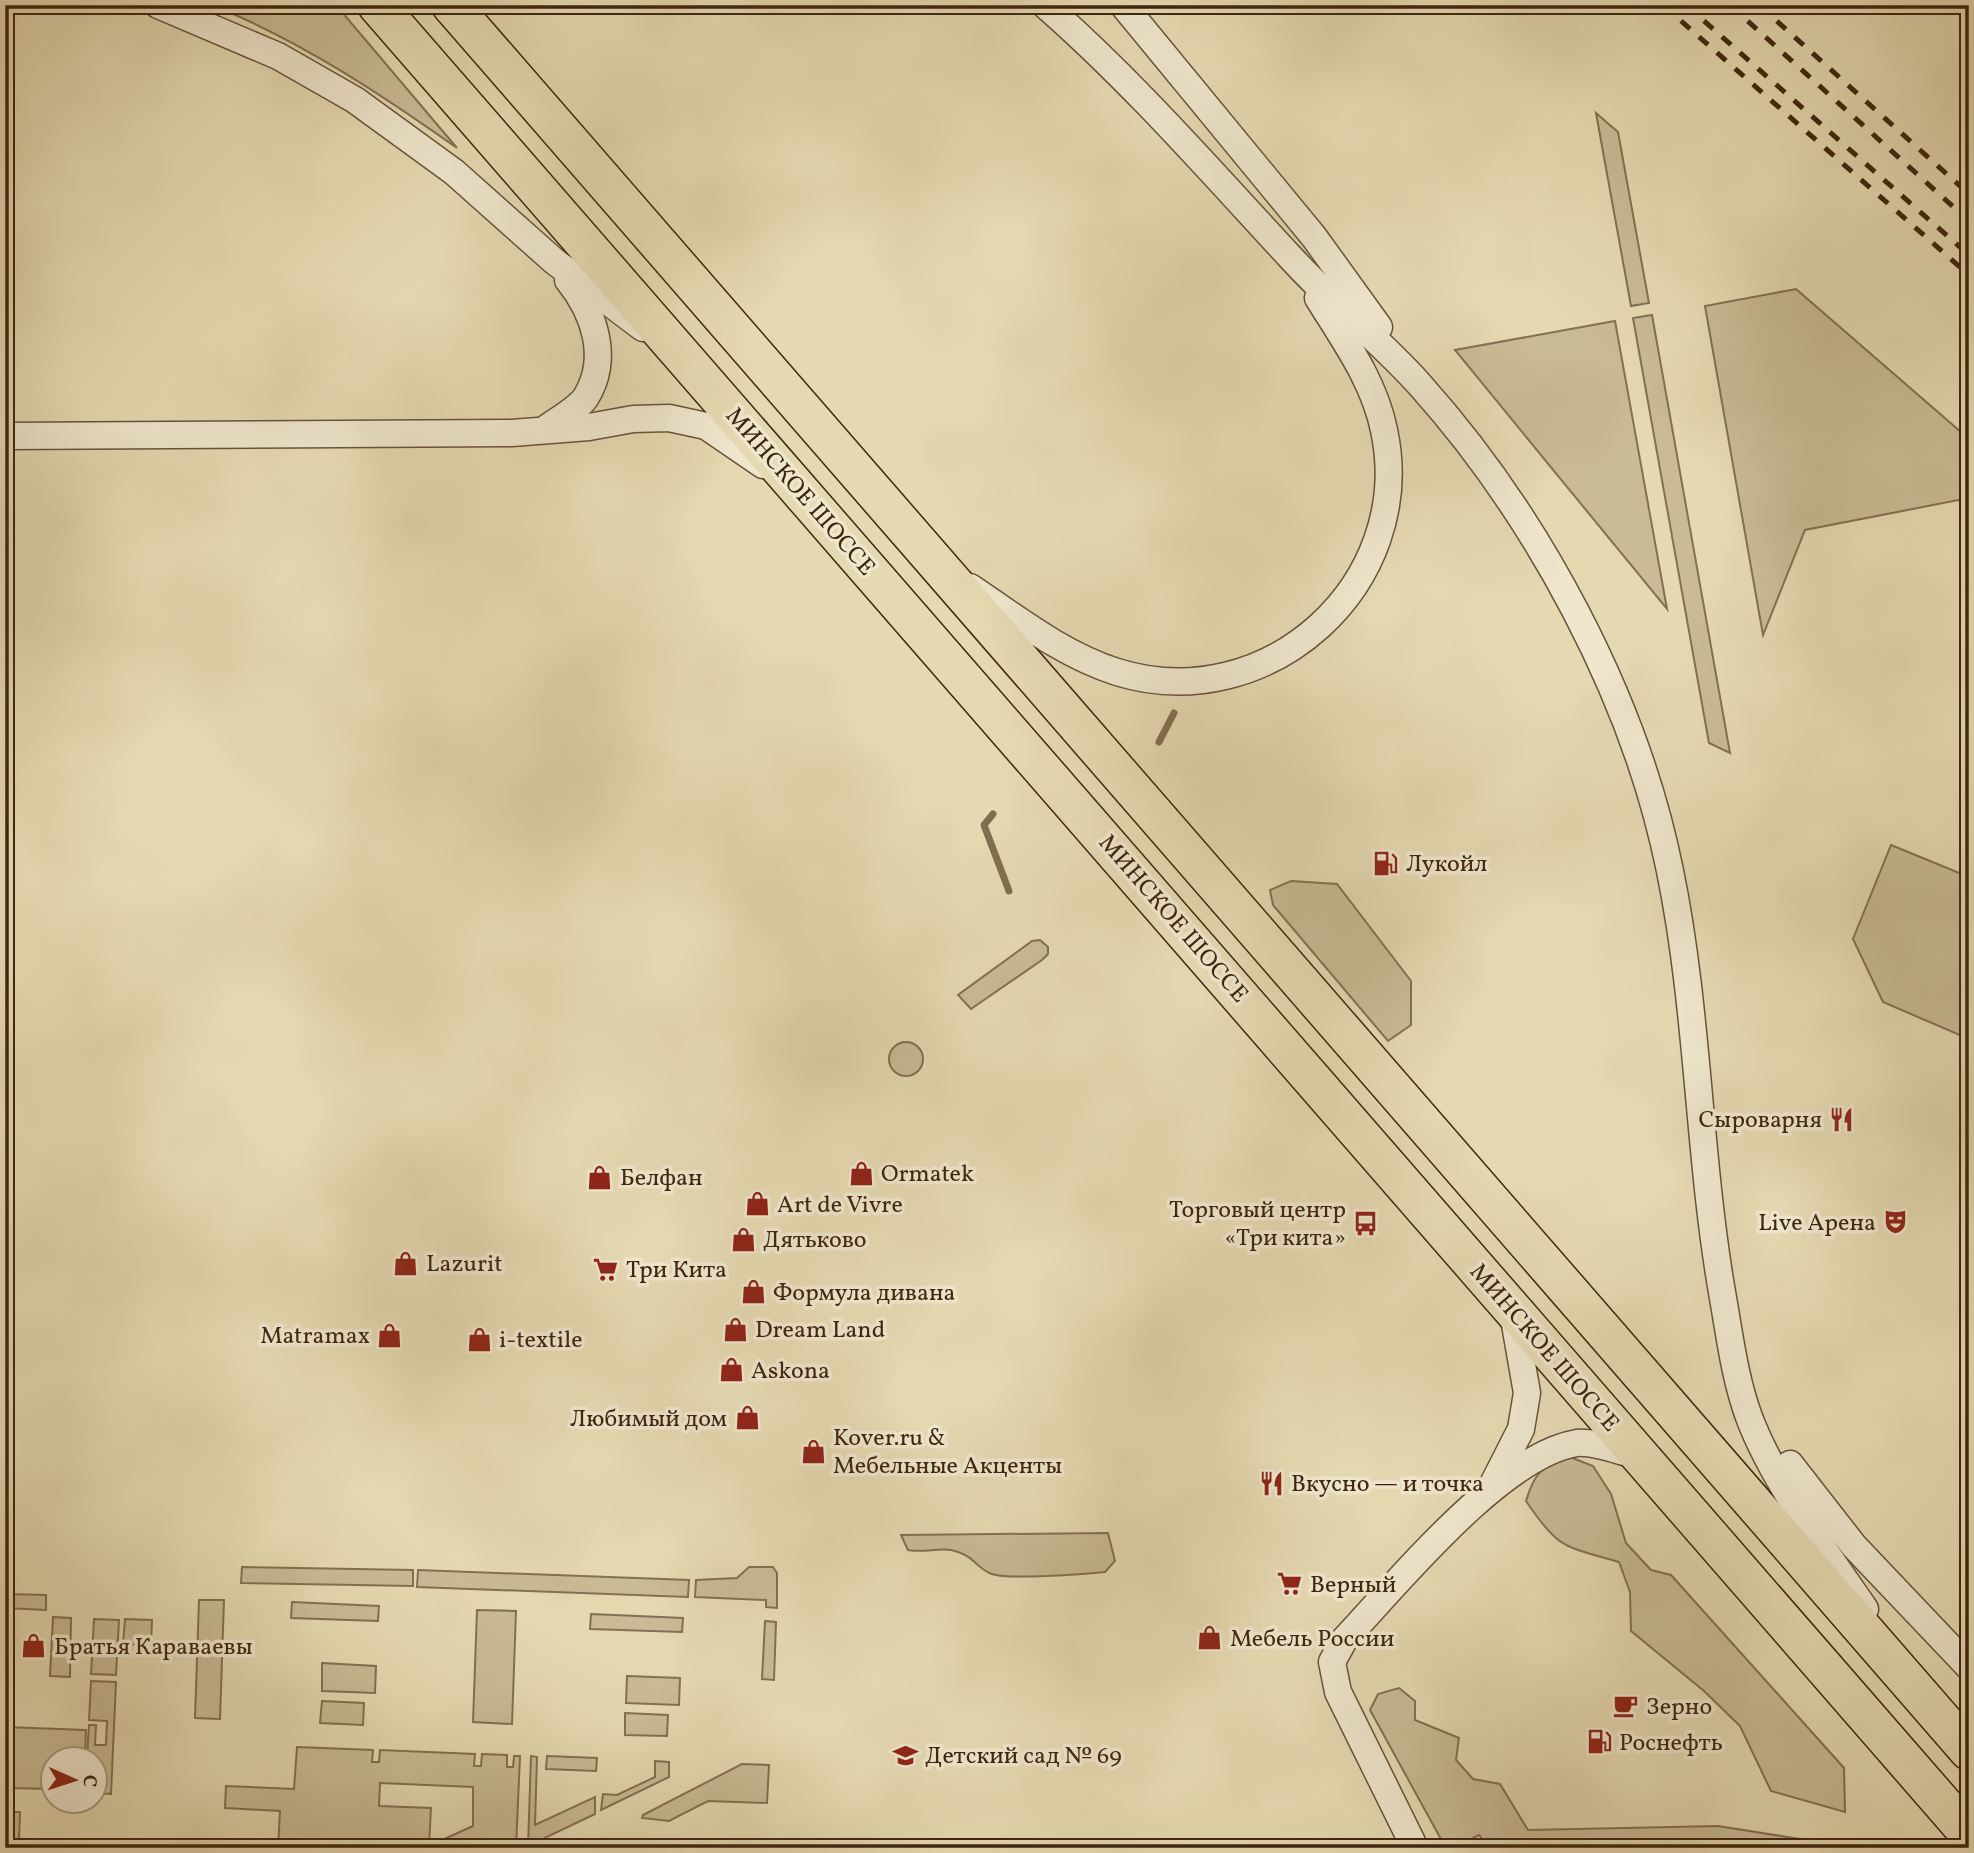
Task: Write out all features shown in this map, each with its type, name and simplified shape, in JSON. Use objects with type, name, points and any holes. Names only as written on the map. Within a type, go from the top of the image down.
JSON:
[{"type":"highway","name":"МИНСКОЕ ШОССЕ","points":[[377,5],[1969,1833]]},
{"type":"highway","points":[[451,5],[1969,1751]]},
{"type":"street","points":[[158,5],[278,55],[355,100],[454,172],[554,261],[690,363]]},
{"type":"street","points":[[1045,5],[1096,49],[1198,154],[1297,264],[1420,385]]},
{"type":"street","points":[[1123,5],[1314,237],[1420,385],[1493,478],[1563,588],[1598,652],[1640,758],[1670,869],[1689,988],[1714,1246],[1737,1378],[1750,1419],[1773,1468],[1944,1722]]},
{"type":"street","points":[[547,428],[585,398],[597,368],[596,329],[581,296],[554,261]]},
{"type":"street","points":[[934,563],[1049,640],[1117,672],[1161,680],[1203,680],[1247,669],[1285,654],[1319,629],[1346,598],[1371,559],[1382,528],[1389,477],[1384,430],[1370,384],[1297,264]]},
{"type":"street","points":[[5,436],[512,433],[669,418],[706,426],[797,488]]},
{"type":"street","points":[[1488,1494],[1521,1429],[1527,1393],[1511,1307]]},
{"type":"street","points":[[1726,1315],[1762,1412],[1792,1469],[1854,1546],[1969,1667]]},
{"type":"street","points":[[1415,1848],[1338,1692],[1332,1662],[1344,1640],[1488,1494],[1527,1463],[1548,1452],[1579,1443],[1639,1456]]},
{"type":"shaded area","points":[[212,5],[336,5],[457,148],[339,69],[277,35]]},
{"type":"shaded area","points":[[1596,113],[1618,132],[1649,303],[1631,306]]},
{"type":"shaded area","points":[[1796,289],[1969,439],[1969,498],[1805,530],[1763,635],[1705,306]]},
{"type":"shaded area","points":[[1652,315],[1730,753],[1709,743],[1633,318]]},
{"type":"shaded area","points":[[1615,321],[1667,609],[1455,350]]},
{"type":"shaded area","points":[[1891,845],[1969,877],[1969,1039],[1883,1002],[1853,939]]},
{"type":"shaded area","points":[[1291,881],[1337,884],[1411,981],[1411,1025],[1388,1041],[1273,905],[1270,890]]},
{"type":"shaded area","points":[[1040,940],[1048,947],[1048,954],[1042,960],[971,1009],[958,995],[1032,941]]},
{"type":"shaded area","points":[[906,1042],[918,1047],[923,1059],[918,1071],[906,1076],[894,1071],[889,1059],[894,1047]]},
{"type":"shaded area","points":[[1570,1457],[1593,1466],[1611,1494],[1626,1543],[1651,1570],[1671,1575],[1844,1768],[1845,1812],[1771,1791],[1740,1726],[1704,1691],[1631,1631],[1630,1592],[1619,1562],[1564,1544],[1555,1538],[1537,1517],[1526,1501],[1536,1477],[1552,1464]]},
{"type":"shaded area","points":[[1108,1533],[1115,1561],[1105,1572],[1029,1577],[992,1574],[965,1555],[951,1550],[908,1550],[901,1535]]},
{"type":"shaded area","points":[[242,1567],[413,1570],[413,1586],[241,1583]]},
{"type":"shaded area","points":[[749,1567],[773,1567],[777,1573],[777,1608],[766,1607],[766,1600],[695,1597],[696,1580],[737,1578]]},
{"type":"shaded area","points":[[418,1570],[689,1580],[688,1597],[417,1587]]},
{"type":"shaded area","points":[[5,1594],[46,1595],[46,1610],[5,1608]]},
{"type":"shaded area","points":[[199,1600],[224,1600],[220,1719],[195,1718]]},
{"type":"shaded area","points":[[292,1602],[379,1606],[378,1621],[291,1618]]},
{"type":"shaded area","points":[[477,1610],[516,1611],[512,1724],[473,1722]]},
{"type":"shaded area","points":[[591,1614],[683,1618],[682,1632],[590,1629]]},
{"type":"shaded area","points":[[53,1617],[71,1618],[70,1677],[50,1676]]},
{"type":"shaded area","points":[[94,1619],[119,1620],[116,1675],[91,1674]]},
{"type":"shaded area","points":[[125,1619],[152,1620],[151,1644],[123,1645]]},
{"type":"shaded area","points":[[765,1621],[776,1622],[774,1680],[762,1679]]},
{"type":"shaded area","points":[[322,1663],[376,1666],[375,1693],[322,1691]]},
{"type":"shaded area","points":[[627,1676],[680,1678],[679,1705],[626,1703]]},
{"type":"shaded area","points":[[91,1681],[116,1682],[111,1794],[108,1794],[107,1721],[89,1720]]},
{"type":"shaded area","points":[[1399,1688],[1415,1701],[1415,1720],[1459,1738],[1456,1760],[1473,1779],[1500,1784],[1528,1830],[1718,1826],[1856,1848],[1489,1848],[1479,1835],[1463,1843],[1442,1841],[1370,1710],[1378,1694]]},
{"type":"shaded area","points":[[322,1701],[364,1703],[363,1725],[320,1723]]},
{"type":"shaded area","points":[[625,1713],[668,1715],[667,1736],[625,1735]]},
{"type":"shaded area","points":[[89,1725],[96,1725],[95,1744],[88,1744]]},
{"type":"shaded area","points":[[5,1727],[86,1730],[86,1744],[38,1744],[38,1789],[5,1788]]},
{"type":"shaded area","points":[[297,1747],[373,1750],[372,1762],[379,1762],[380,1750],[475,1754],[474,1766],[481,1766],[482,1754],[507,1755],[507,1767],[513,1767],[514,1756],[520,1756],[516,1848],[278,1848],[280,1811],[225,1808],[226,1786],[294,1789]],"holes":[[[380,1783],[473,1787],[473,1826],[429,1846],[431,1808],[379,1806]]]},
{"type":"shaded area","points":[[531,1756],[537,1757],[535,1825],[595,1797],[595,1814],[528,1846]]},
{"type":"shaded area","points":[[547,1756],[597,1758],[596,1771],[546,1769]]},
{"type":"shaded area","points":[[655,1761],[669,1762],[669,1777],[601,1810],[603,1794],[617,1795],[655,1777]]},
{"type":"shaded area","points":[[742,1764],[769,1765],[767,1803],[708,1801],[669,1821],[642,1818],[643,1815]]},
{"type":"shaded area","points":[[5,1812],[20,1812],[19,1839],[5,1839]]},
{"type":"waterway","points":[[1159,742],[1174,713]]},
{"type":"waterway","points":[[993,814],[984,825],[1009,891]]},
{"type":"railway","points":[[1663,5],[1969,275]]},
{"type":"railway","points":[[1686,5],[1969,255]]},
{"type":"railway","points":[[1730,5],[1969,221]]},
{"type":"railway","points":[[1759,5],[1969,194]]},
{"type":"place","name":"Лукойл","points":[[1386,863]]},
{"type":"place","name":"Сыроварня","points":[[1842,1119]]},
{"type":"place","name":"Ormatek","points":[[861,1173]]},
{"type":"place","name":"Белфан","points":[[600,1177]]},
{"type":"place","name":"Art de Vivre","points":[[757,1204]]},
{"type":"place","name":"Live Арена","points":[[1896,1222]]},
{"type":"place","name":"Торговый центр «Три кита»","points":[[1366,1223]]},
{"type":"place","name":"Дятьково","points":[[743,1239]]},
{"type":"place","name":"Lazurit","points":[[406,1263]]},
{"type":"place","name":"Три Кита","points":[[606,1269]]},
{"type":"place","name":"Формула дивана","points":[[753,1292]]},
{"type":"place","name":"Dream Land","points":[[735,1329]]},
{"type":"place","name":"Matramax","points":[[390,1335]]},
{"type":"place","name":"i-textile","points":[[479,1339]]},
{"type":"place","name":"Askona","points":[[731,1370]]},
{"type":"place","name":"Любимый дом","points":[[747,1418]]},
{"type":"place","name":"Kover.ru & Мебельные Акценты","points":[[813,1451]]},
{"type":"place","name":"Вкусно — и точка","points":[[1271,1483]]},
{"type":"place","name":"Верный","points":[[1290,1584]]},
{"type":"place","name":"Мебель России","points":[[1210,1638]]},
{"type":"place","name":"Братья Караваевы","points":[[34,1646]]},
{"type":"place","name":"Зерно","points":[[1626,1706]]},
{"type":"place","name":"Роснефть","points":[[1599,1742]]},
{"type":"place","name":"Детский сад № 69","points":[[905,1755]]}]
